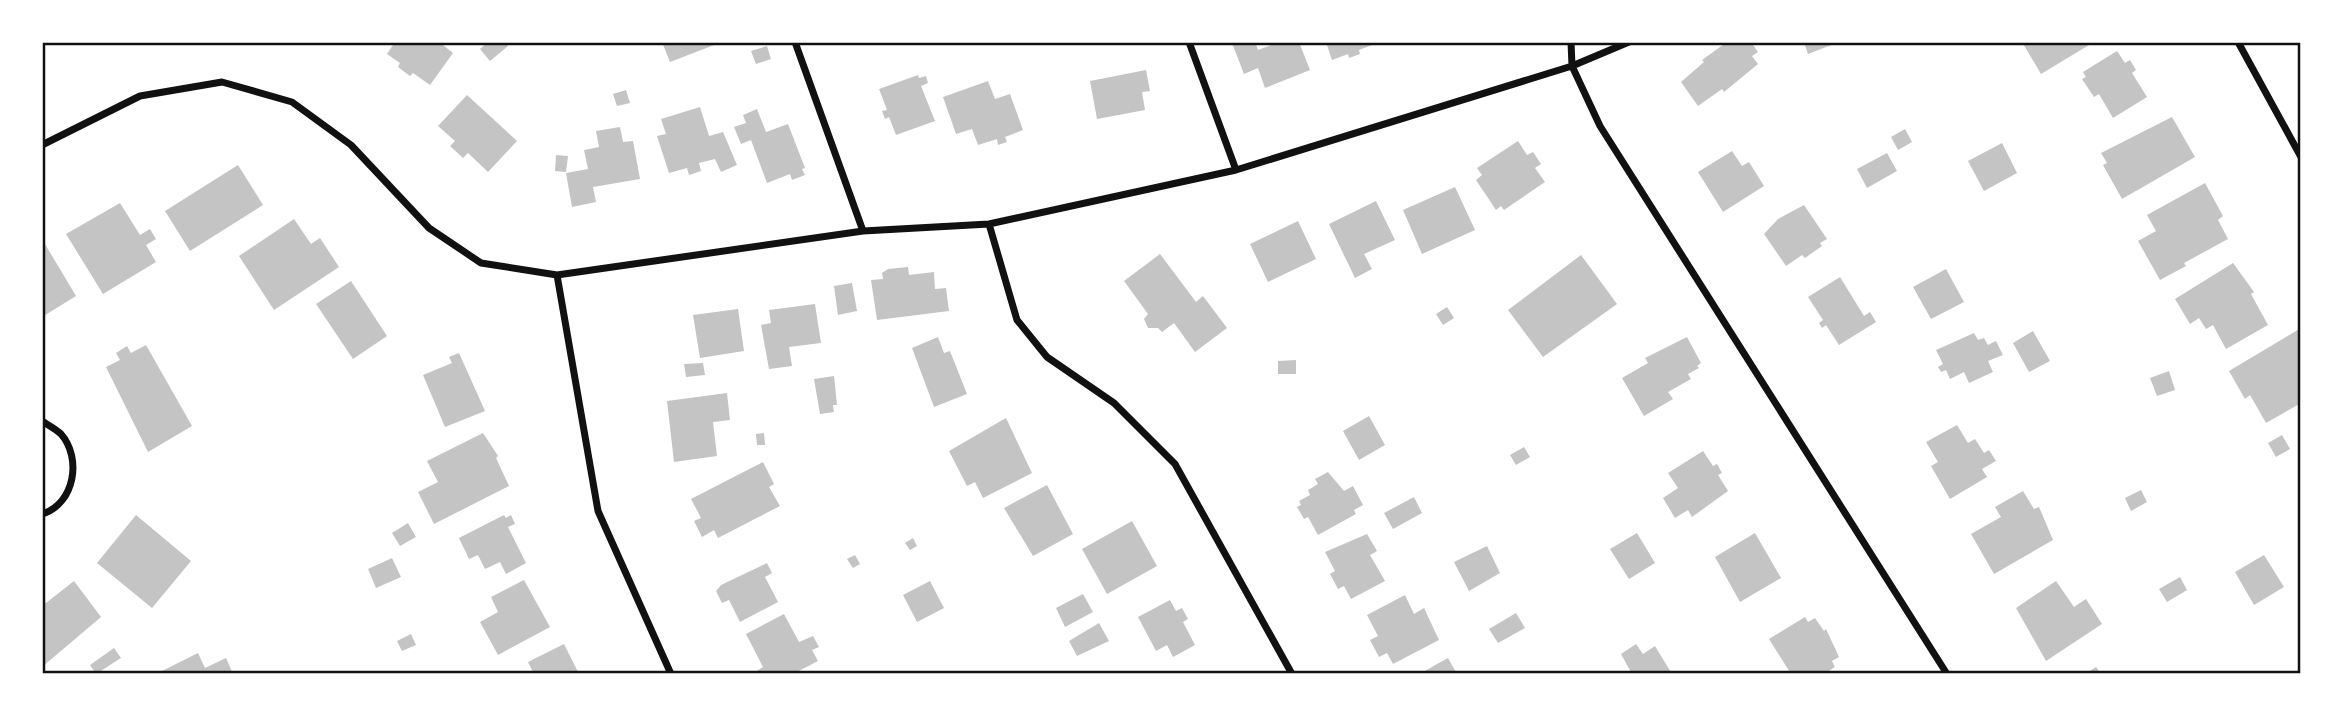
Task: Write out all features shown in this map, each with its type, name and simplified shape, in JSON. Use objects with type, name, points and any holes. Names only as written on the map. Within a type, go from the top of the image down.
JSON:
[{"type":"street","points":[[795,42],[863,231]]},
{"type":"street","points":[[1189,42],[1236,170]]},
{"type":"street","points":[[1571,42],[1572,66],[1600,125],[1947,674]]},
{"type":"street","points":[[42,145],[140,96],[222,82],[292,102],[351,145],[429,228],[481,263],[557,275],[863,231],[989,224],[1236,170],[1572,66],[1629,42]]},
{"type":"street","points":[[2238,42],[2301,157]]},
{"type":"street","points":[[989,224],[1017,320],[1047,357],[1114,403],[1175,464],[1292,674]]},
{"type":"street","points":[[557,275],[598,511],[671,674]]},
{"type":"street","points":[[42,421],[60,434],[72,454],[74,472],[70,487],[61,502],[42,514]]},
{"type":"building","points":[[395,42],[439,42],[453,53],[430,85],[413,73],[410,76],[398,67],[400,63],[387,54]]},
{"type":"building","points":[[488,42],[505,42],[508,46],[490,61],[480,49]]},
{"type":"building","points":[[662,42],[722,42],[670,62]]},
{"type":"building","points":[[1255,42],[1258,50],[1279,42],[1299,42],[1310,70],[1265,88],[1258,68],[1244,74],[1232,43]]},
{"type":"building","points":[[1326,42],[1380,42],[1359,50],[1360,54],[1349,58],[1348,54],[1332,60]]},
{"type":"building","points":[[1727,42],[1751,42],[1758,52],[1752,56],[1758,64],[1724,92],[1722,89],[1698,106],[1681,82],[1704,62],[1702,60]]},
{"type":"building","points":[[1804,42],[1833,42],[1834,44],[1808,54]]},
{"type":"building","points":[[2022,42],[2094,42],[2041,74]]},
{"type":"building","points":[[767,46],[771,59],[756,64],[751,51]]},
{"type":"building","points":[[2117,51],[2125,63],[2130,60],[2136,70],[2132,73],[2147,97],[2113,118],[2099,94],[2094,97],[2082,79],[2086,77],[2083,72]]},
{"type":"building","points":[[1146,70],[1150,91],[1142,92],[1145,110],[1097,119],[1090,81]]},
{"type":"building","points":[[918,75],[919,78],[926,76],[928,83],[921,86],[935,121],[896,135],[889,117],[885,119],[882,111],[887,110],[879,89]]},
{"type":"building","points":[[988,81],[995,99],[1010,94],[1023,130],[1005,137],[1007,142],[998,145],[997,139],[978,145],[972,129],[956,134],[943,97]]},
{"type":"building","points":[[626,90],[630,103],[617,106],[613,94]]},
{"type":"building","points":[[467,95],[517,141],[488,172],[468,153],[463,158],[450,146],[455,141],[438,126]]},
{"type":"building","points":[[700,107],[709,136],[723,132],[737,165],[721,172],[715,159],[699,163],[701,171],[689,175],[687,168],[669,173],[657,136],[666,134],[661,119]]},
{"type":"building","points":[[757,109],[766,132],[788,124],[805,168],[802,169],[805,175],[792,180],[790,174],[767,183],[751,140],[741,144],[734,127],[746,123],[743,115]]},
{"type":"building","points":[[2172,117],[2195,157],[2122,199],[2103,165],[2107,163],[2101,153]]},
{"type":"building","points":[[620,127],[623,142],[633,141],[640,179],[593,187],[596,202],[572,207],[566,173],[588,169],[584,150],[599,147],[596,131]]},
{"type":"building","points":[[1905,129],[1912,142],[1898,150],[1891,137]]},
{"type":"building","points":[[1518,141],[1527,155],[1533,152],[1541,164],[1535,168],[1545,182],[1504,210],[1501,206],[1496,210],[1476,180],[1482,175],[1477,168]]},
{"type":"building","points":[[2002,143],[2017,173],[1984,191],[1968,161]]},
{"type":"building","points":[[1732,151],[1742,166],[1749,162],[1764,186],[1723,212],[1698,172]]},
{"type":"building","points":[[1887,153],[1897,171],[1867,188],[1857,169]]},
{"type":"building","points":[[556,155],[568,156],[566,172],[555,171]]},
{"type":"building","points":[[238,165],[263,205],[190,251],[165,211]]},
{"type":"building","points":[[2205,183],[2223,216],[2218,220],[2228,239],[2184,263],[2186,266],[2160,280],[2138,241],[2156,231],[2147,215]]},
{"type":"building","points":[[1455,187],[1475,230],[1422,254],[1403,210]]},
{"type":"building","points":[[1376,201],[1395,240],[1364,254],[1372,269],[1355,278],[1329,224]]},
{"type":"building","points":[[120,203],[140,235],[150,229],[156,239],[146,245],[156,262],[103,294],[66,234]]},
{"type":"building","points":[[1804,205],[1827,239],[1805,258],[1802,255],[1786,266],[1764,234],[1778,219]]},
{"type":"building","points":[[294,219],[311,244],[320,238],[339,267],[274,310],[239,256]]},
{"type":"building","points":[[1298,221],[1316,259],[1268,282],[1250,244]]},
{"type":"building","points":[[42,239],[76,296],[42,317]]},
{"type":"building","points":[[1160,254],[1196,302],[1203,296],[1227,328],[1195,352],[1174,323],[1162,332],[1158,328],[1148,328],[1144,319],[1148,314],[1124,281]]},
{"type":"building","points":[[1581,255],[1617,304],[1543,357],[1508,310]]},
{"type":"building","points":[[2233,263],[2254,292],[2251,294],[2268,325],[2226,349],[2213,325],[2206,329],[2199,318],[2190,324],[2175,299]]},
{"type":"building","points":[[908,267],[909,275],[934,272],[935,289],[946,288],[949,311],[877,320],[871,280],[883,279],[882,273],[888,269]]},
{"type":"building","points":[[1946,269],[1964,302],[1931,319],[1913,287]]},
{"type":"building","points":[[1840,277],[1864,316],[1870,312],[1876,322],[1839,345],[1826,325],[1822,328],[1819,323],[1823,320],[1808,297]]},
{"type":"building","points":[[351,281],[387,336],[353,359],[316,304]]},
{"type":"building","points":[[852,283],[857,311],[838,315],[834,286]]},
{"type":"building","points":[[815,304],[821,343],[789,347],[792,366],[769,369],[761,325],[771,323],[769,310]]},
{"type":"building","points":[[1447,307],[1454,318],[1443,325],[1436,314]]},
{"type":"building","points":[[738,309],[744,351],[700,358],[693,315]]},
{"type":"building","points":[[2301,328],[2301,403],[2266,423],[2250,395],[2245,399],[2229,371]]},
{"type":"building","points":[[2033,331],[2050,361],[2029,372],[2013,343]]},
{"type":"building","points":[[1974,333],[1978,340],[1984,338],[1988,345],[1996,341],[2003,355],[1988,361],[1993,372],[1969,383],[1964,372],[1950,379],[1946,370],[1941,372],[1938,367],[1943,364],[1936,350]]},
{"type":"building","points":[[938,337],[944,353],[950,351],[967,394],[934,407],[912,348]]},
{"type":"building","points":[[1687,337],[1701,363],[1697,366],[1699,368],[1688,374],[1691,379],[1668,392],[1673,399],[1644,416],[1622,378],[1648,363],[1645,358]]},
{"type":"building","points":[[146,345],[192,426],[148,452],[106,367],[120,360],[116,353],[127,346],[131,353]]},
{"type":"building","points":[[459,353],[485,411],[445,427],[423,375],[452,363],[449,357]]},
{"type":"building","points":[[1296,360],[1296,374],[1278,374],[1278,361]]},
{"type":"building","points":[[703,363],[705,375],[686,377],[684,364]]},
{"type":"building","points":[[2169,371],[2175,390],[2157,396],[2150,378]]},
{"type":"building","points":[[834,376],[837,405],[833,405],[834,412],[820,414],[814,379]]},
{"type":"building","points":[[727,393],[730,420],[713,422],[717,456],[674,462],[667,401]]},
{"type":"building","points":[[1369,416],[1385,445],[1359,460],[1343,431]]},
{"type":"building","points":[[1006,418],[1032,473],[983,498],[975,482],[967,486],[949,451]]},
{"type":"building","points":[[1957,425],[1968,443],[1975,439],[1984,453],[1989,450],[1996,461],[1982,469],[1987,477],[1950,499],[1931,466],[1938,462],[1926,442]]},
{"type":"building","points":[[483,433],[498,456],[496,458],[509,486],[434,524],[418,492],[438,482],[427,461]]},
{"type":"building","points":[[764,433],[765,445],[757,445],[756,434]]},
{"type":"building","points":[[2282,435],[2290,449],[2276,457],[2268,443]]},
{"type":"building","points":[[1524,447],[1530,457],[1516,465],[1510,455]]},
{"type":"building","points":[[1703,451],[1713,466],[1717,464],[1722,473],[1718,475],[1728,491],[1692,517],[1688,510],[1675,518],[1663,498],[1678,488],[1668,473]]},
{"type":"building","points":[[763,462],[774,484],[769,487],[780,506],[718,538],[714,530],[702,537],[694,521],[701,518],[691,499]]},
{"type":"building","points":[[1328,472],[1344,491],[1353,486],[1363,505],[1354,510],[1356,514],[1318,535],[1308,517],[1304,519],[1297,507],[1301,505],[1299,501],[1310,495],[1308,490],[1318,484],[1315,479]]},
{"type":"building","points":[[1047,485],[1073,534],[1033,556],[1004,508]]},
{"type":"building","points":[[2141,490],[2147,502],[2131,511],[2125,498]]},
{"type":"building","points":[[2023,491],[2034,509],[2039,507],[2053,540],[1994,574],[1971,534],[2001,517],[1995,507]]},
{"type":"building","points":[[1414,497],[1422,513],[1393,529],[1384,513]]},
{"type":"building","points":[[136,515],[191,561],[152,608],[97,563]]},
{"type":"building","points":[[504,515],[506,518],[511,515],[515,524],[508,527],[526,563],[506,574],[500,562],[485,569],[478,555],[469,559],[459,538]]},
{"type":"building","points":[[1132,521],[1157,566],[1107,594],[1082,549]]},
{"type":"building","points":[[408,523],[416,537],[400,546],[392,533]]},
{"type":"building","points":[[1637,533],[1655,563],[1629,579],[1610,549]]},
{"type":"building","points":[[1755,533],[1781,578],[1740,602],[1715,557]]},
{"type":"building","points":[[1367,534],[1377,551],[1370,555],[1385,581],[1351,599],[1344,586],[1338,589],[1330,574],[1335,571],[1325,552]]},
{"type":"building","points":[[913,538],[917,546],[910,550],[905,543]]},
{"type":"building","points":[[1487,546],[1500,573],[1469,591],[1454,562]]},
{"type":"building","points":[[855,555],[860,564],[853,568],[847,559]]},
{"type":"building","points":[[2264,555],[2284,587],[2254,605],[2235,572]]},
{"type":"building","points":[[392,558],[401,577],[376,588],[368,569]]},
{"type":"building","points":[[767,563],[772,573],[765,577],[778,602],[740,622],[729,600],[722,603],[716,591],[721,585]]},
{"type":"building","points":[[2180,577],[2187,590],[2167,602],[2159,589]]},
{"type":"building","points":[[524,580],[550,627],[498,655],[480,622],[498,612],[491,597]]},
{"type":"building","points":[[74,581],[101,617],[42,667],[42,601],[46,603]]},
{"type":"building","points":[[930,581],[944,608],[917,622],[903,595]]},
{"type":"building","points":[[2056,581],[2074,607],[2086,599],[2102,624],[2046,661],[2016,608]]},
{"type":"building","points":[[1083,594],[1093,612],[1065,627],[1056,608]]},
{"type":"building","points":[[1405,595],[1414,614],[1424,608],[1439,640],[1393,664],[1387,653],[1379,657],[1370,640],[1378,636],[1367,615]]},
{"type":"building","points":[[1170,600],[1176,611],[1182,608],[1188,619],[1183,622],[1195,645],[1173,657],[1167,645],[1156,651],[1138,617]]},
{"type":"building","points":[[1516,613],[1525,628],[1498,643],[1489,629]]},
{"type":"building","points":[[784,614],[799,642],[813,636],[819,647],[812,650],[818,661],[793,674],[756,674],[755,672],[763,667],[746,634]]},
{"type":"building","points":[[1805,617],[1808,622],[1815,618],[1824,631],[1826,629],[1839,657],[1832,661],[1835,667],[1824,674],[1791,674],[1769,639]]},
{"type":"building","points":[[1099,623],[1109,641],[1077,656],[1069,641]]},
{"type":"building","points":[[411,634],[416,645],[402,651],[397,641]]},
{"type":"building","points":[[564,644],[579,674],[534,674],[528,662]]},
{"type":"building","points":[[1636,644],[1643,654],[1655,646],[1672,674],[1632,674],[1621,654]]},
{"type":"building","points":[[114,648],[121,658],[96,674],[90,665]]},
{"type":"building","points":[[198,653],[205,668],[226,658],[233,674],[161,674],[160,672]]},
{"type":"building","points":[[1448,658],[1457,674],[1420,674],[1437,664]]},
{"type":"building","points":[[2096,667],[2101,674],[2085,674]]}]
